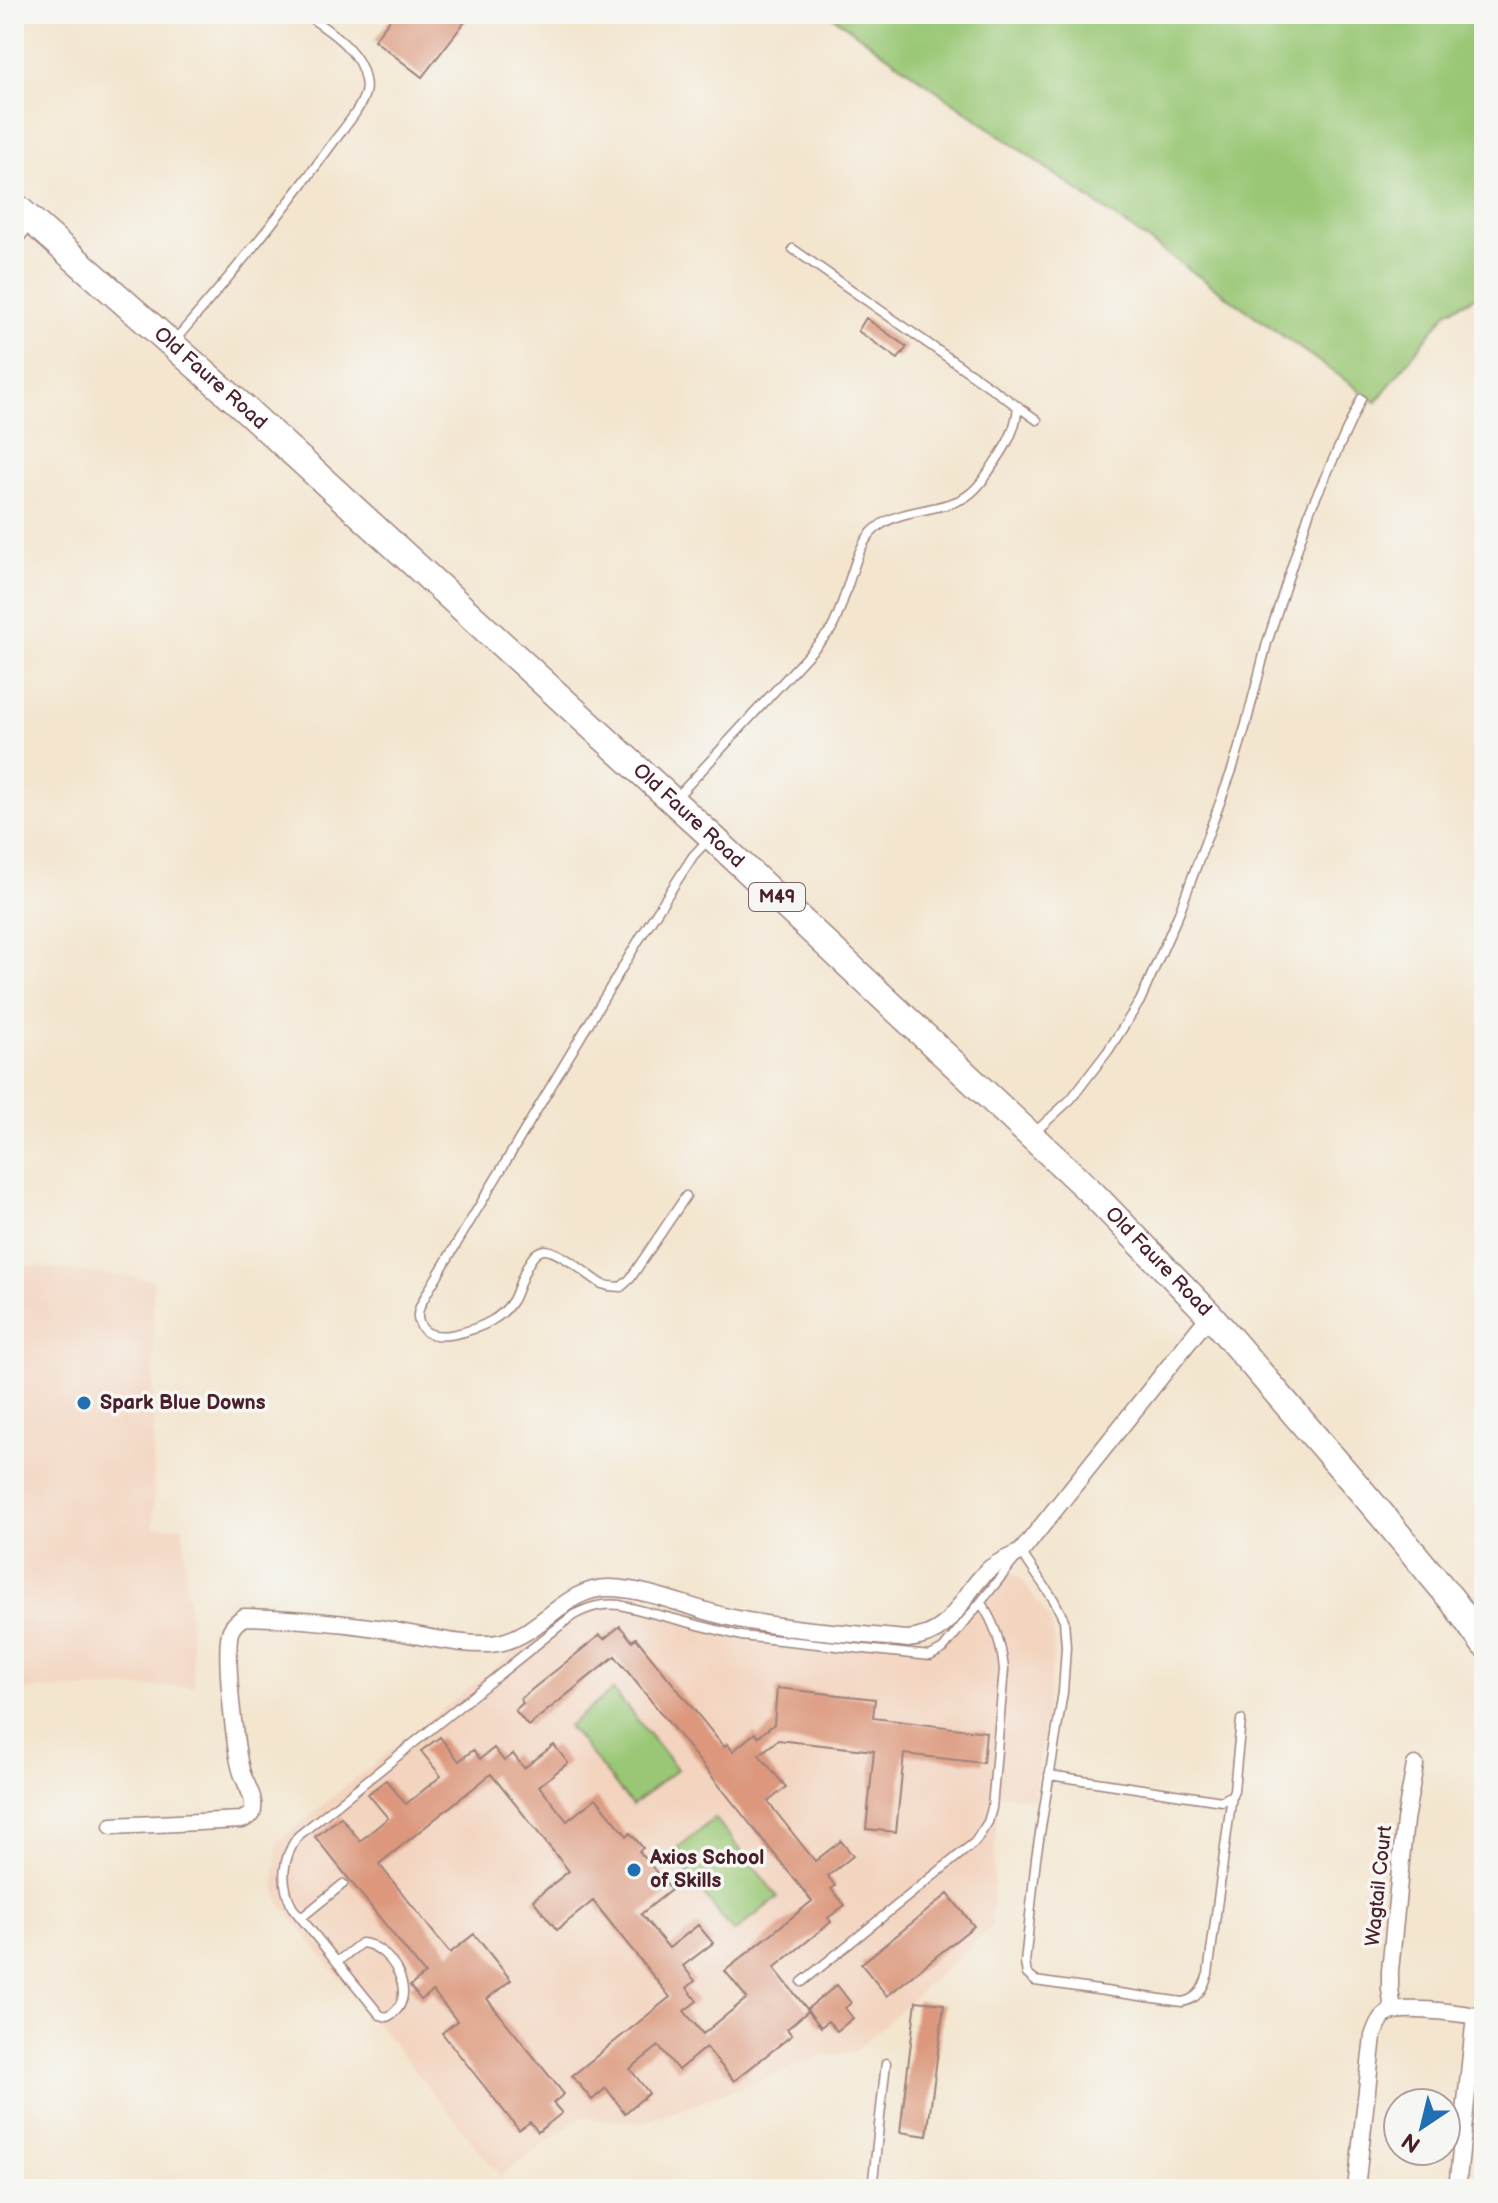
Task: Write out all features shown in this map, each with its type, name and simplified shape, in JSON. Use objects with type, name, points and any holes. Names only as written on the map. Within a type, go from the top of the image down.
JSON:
[{"type":"main road","name":"Old Faure Road","points":[[23,213],[172,344],[673,801],[1092,1193],[1210,1315],[1390,1525],[1484,1644]]},
{"type":"street","points":[[112,1826],[242,1820],[252,1814],[254,1805],[241,1772],[236,1748],[228,1653],[231,1630],[244,1617],[373,1628],[472,1643],[504,1642],[581,1593],[610,1588],[764,1623],[908,1639],[936,1632],[987,1571],[1021,1552],[1210,1315]]},
{"type":"street","name":"Wagtail Court","points":[[1393,2011],[1390,1971],[1405,1820],[1415,1765]]},
{"type":"street","points":[[1356,2189],[1373,2036],[1384,2015],[1409,2009],[1480,2017],[1457,2189]]},
{"type":"lane","points":[[172,344],[319,162],[354,114],[365,93],[361,66],[350,50],[329,30],[305,14]]},
{"type":"lane","points":[[14,247],[23,213]]},
{"type":"lane","points":[[793,249],[1037,420]]},
{"type":"lane","points":[[1031,1135],[1071,1099],[1108,1051],[1140,1001],[1179,913],[1232,770],[1267,643],[1310,510],[1361,399]]},
{"type":"lane","points":[[673,801],[831,630],[840,615],[864,542],[873,530],[902,515],[964,498],[980,484],[1013,434],[1018,406]]},
{"type":"lane","points":[[686,1196],[630,1279],[621,1287],[602,1284],[557,1253],[537,1251],[512,1301],[492,1321],[462,1334],[448,1335],[424,1329],[419,1321],[419,1309],[427,1293],[640,938],[693,856],[711,836]]},
{"type":"lane","points":[[337,1962],[361,1943],[370,1943],[381,1949],[402,1977],[402,2000],[396,2011],[391,2016],[380,2015],[301,1918],[287,1897],[283,1876],[287,1854],[298,1836],[582,1610],[602,1604],[620,1605],[741,1636],[925,1656],[937,1654],[943,1649],[1021,1552],[1064,1620],[1066,1647],[1063,1692],[1036,1858],[1025,1963],[1027,1974],[1035,1981],[1182,2002],[1197,1996],[1208,1974],[1236,1782],[1241,1720]]},
{"type":"lane","points":[[802,1982],[975,1842],[988,1822],[992,1808],[1004,1669],[996,1628],[981,1603]]},
{"type":"lane","points":[[1049,1775],[1222,1801],[1232,1795]]},
{"type":"lane","points":[[301,1918],[343,1884]]},
{"type":"lane","points":[[872,2189],[886,2063]]},
{"type":"shaded area","name":"Spark Blue Downs","points":[[14,1264],[153,1280],[154,1527],[183,1526],[194,1686],[14,1690]]},
{"type":"shaded area","name":"Axios School of Skills","points":[[1010,1573],[1021,1579],[1050,1619],[1055,1643],[1034,1799],[998,1794],[991,1927],[854,2052],[825,2056],[642,2123],[581,2117],[500,2176],[281,1905],[275,1876],[278,1841],[563,1613],[581,1602],[615,1597],[743,1629],[927,1648],[939,1642],[994,1574],[1003,1581]]},
{"type":"green space","points":[[829,14],[1484,14],[1484,292],[1448,311],[1376,402]]},
{"type":"green space","points":[[613,1690],[677,1769],[632,1805],[568,1726]]},
{"type":"green space","points":[[715,1818],[778,1897],[734,1932],[671,1854]]},
{"type":"building","points":[[394,14],[471,14],[422,77],[374,40]]},
{"type":"building","points":[[866,318],[907,347],[898,359],[858,331]]},
{"type":"building","points":[[620,1626],[632,1641],[636,1638],[724,1747],[727,1744],[733,1751],[755,1733],[758,1737],[774,1724],[777,1688],[875,1699],[873,1718],[986,1732],[983,1763],[904,1754],[896,1832],[866,1829],[874,1751],[778,1740],[759,1755],[786,1787],[768,1802],[815,1861],[841,1841],[853,1856],[828,1876],[835,1886],[831,1889],[845,1905],[828,1918],[831,1922],[774,1968],[807,2009],[837,1985],[851,2003],[845,2008],[853,2018],[837,2031],[828,2021],[821,2027],[808,2011],[787,2029],[792,2035],[734,2081],[706,2047],[678,2070],[659,2046],[630,2069],[649,2093],[625,2113],[606,2088],[592,2100],[572,2076],[670,1997],[593,1901],[557,1930],[533,1900],[569,1871],[491,1774],[379,1864],[450,1953],[474,1934],[511,1980],[487,1999],[564,2094],[553,2103],[562,2113],[538,2132],[530,2122],[519,2130],[442,2033],[457,2021],[433,1991],[421,2000],[410,1986],[425,1974],[315,1837],[341,1817],[360,1841],[388,1818],[368,1794],[386,1780],[406,1804],[441,1776],[421,1751],[440,1737],[459,1761],[473,1750],[480,1759],[494,1748],[504,1761],[513,1754],[524,1768],[554,1745],[568,1763],[539,1786],[567,1821],[596,1798],[627,1836],[630,1833],[643,1848],[639,1851],[671,1890],[641,1914],[669,1948],[698,1925],[713,1943],[683,1966],[695,1981],[687,1988],[697,2001],[684,2011],[703,2034],[747,1998],[725,1971],[812,1901],[615,1656],[528,1726],[515,1710],[523,1703],[520,1699],[600,1635],[604,1639]]},
{"type":"building","points":[[948,1894],[974,1926],[887,1996],[861,1964]]},
{"type":"building","points":[[916,2001],[944,2004],[927,2136],[900,2132]]},
{"type":"place","name":"Spark Blue Downs","points":[[84,1403]]},
{"type":"place","name":"Axios School of Skills","points":[[634,1870]]}]
